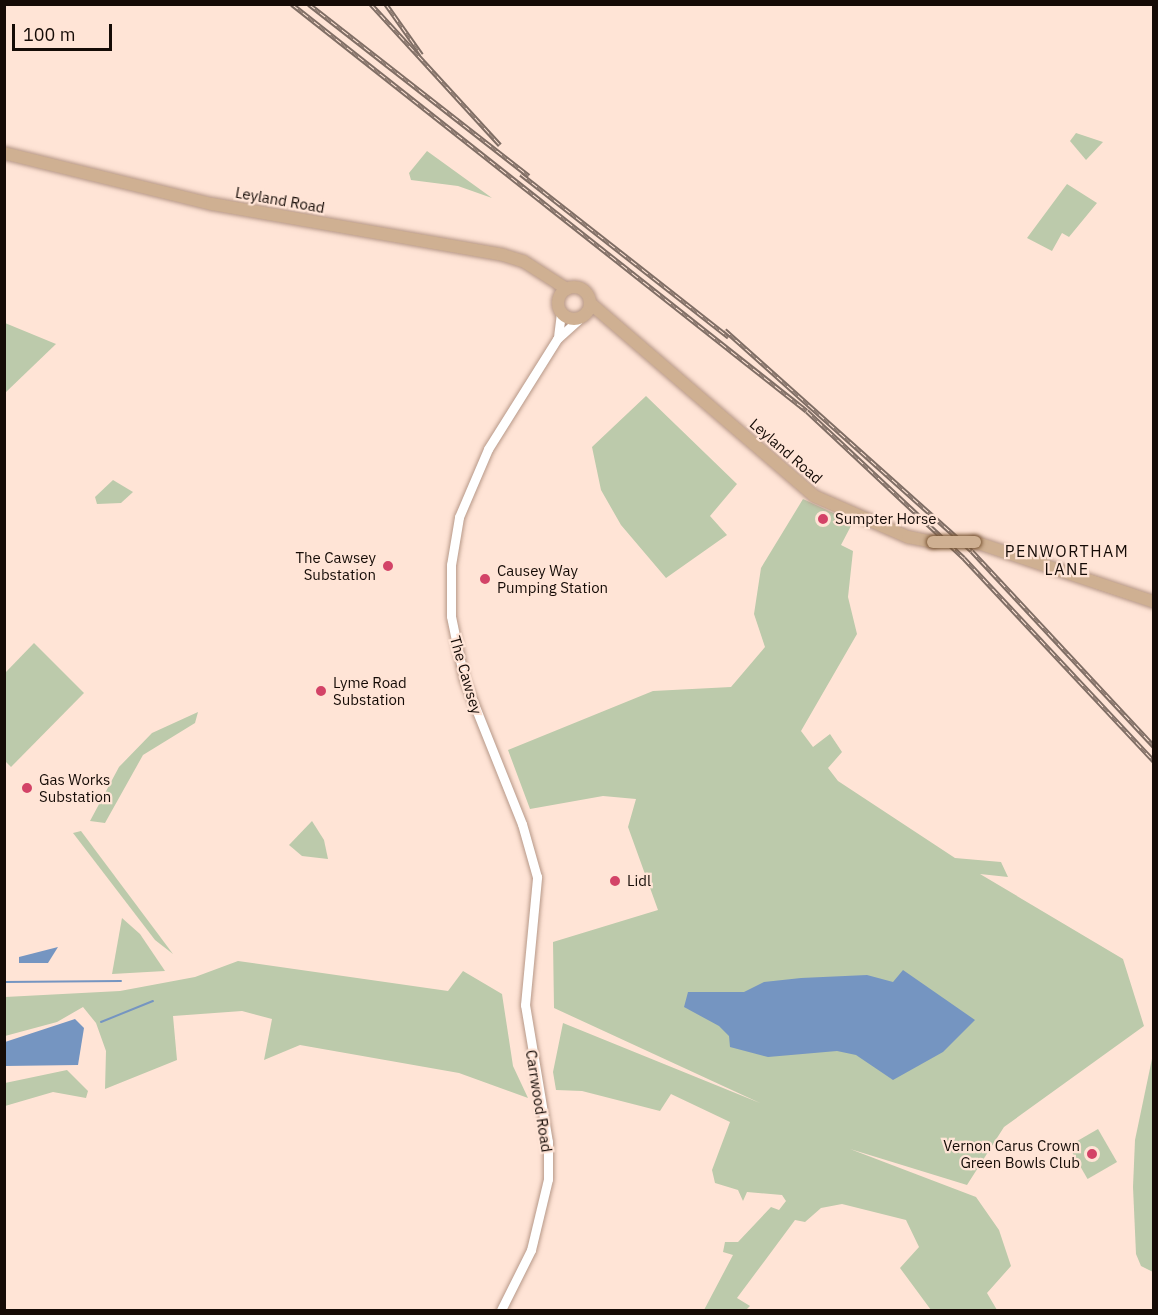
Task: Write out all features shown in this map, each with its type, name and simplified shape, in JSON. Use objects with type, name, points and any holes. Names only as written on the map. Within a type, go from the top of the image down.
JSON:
[{"type":"main road","name":"Leyland Road","points":[[4,153],[212,204],[484,250],[523,261],[567,289],[583,290],[586,311],[601,314],[681,376],[814,496],[908,537],[933,542],[975,542],[1154,602]]},
{"type":"main road","name":"Leyland Road","points":[[548,278],[560,306]]},
{"type":"main road","points":[[567,289],[560,306],[586,311]]},
{"type":"street","name":"The Cawsey","points":[[557,339],[560,306]]},
{"type":"street","name":"The Cawsey","points":[[527,1026],[537,877],[522,824],[465,683],[450,591],[454,540],[468,491],[557,339],[586,311]]},
{"type":"street","name":"Carrwood Road","points":[[501,1311],[531,1250],[548,1179],[548,1142],[527,1026]]},
{"type":"green space","points":[[1076,133],[1103,142],[1086,160],[1070,141]]},
{"type":"green space","points":[[427,151],[492,198],[458,186],[411,180],[409,173]]},
{"type":"green space","points":[[1067,184],[1097,203],[1069,237],[1062,233],[1052,251],[1027,238]]},
{"type":"green space","points":[[4,323],[56,344],[5,393]]},
{"type":"green space","points":[[646,396],[737,484],[710,516],[727,535],[666,578],[621,525],[601,490],[592,447]]},
{"type":"green space","points":[[113,480],[133,492],[121,503],[97,504],[95,497]]},
{"type":"green space","points":[[803,499],[853,522],[841,545],[853,551],[848,597],[857,634],[801,731],[813,747],[830,734],[842,752],[828,768],[838,781],[955,858],[1001,862],[1008,877],[980,874],[1123,959],[1144,1026],[1004,1127],[967,1185],[850,1149],[976,1197],[999,1230],[1011,1266],[987,1293],[997,1310],[931,1310],[900,1268],[919,1247],[906,1220],[842,1204],[821,1208],[805,1222],[795,1220],[737,1298],[750,1306],[746,1310],[704,1310],[733,1255],[723,1252],[725,1242],[738,1242],[771,1207],[779,1210],[786,1201],[782,1195],[747,1192],[743,1201],[738,1190],[715,1183],[712,1170],[730,1122],[671,1094],[660,1111],[582,1091],[556,1090],[553,1072],[563,1023],[760,1103],[554,1008],[553,942],[658,910],[628,827],[636,799],[603,796],[530,809],[508,750],[653,691],[731,687],[765,647],[754,614],[761,568]]},
{"type":"green space","points":[[34,643],[84,693],[11,767],[5,761],[5,673]]},
{"type":"green space","points":[[198,712],[195,723],[143,755],[105,823],[90,821],[119,767],[152,733]]},
{"type":"green space","points":[[312,821],[324,840],[328,859],[302,856],[289,845]]},
{"type":"green space","points":[[81,831],[173,954],[155,940],[73,833]]},
{"type":"green space","points":[[122,918],[140,934],[165,971],[112,974]]},
{"type":"green space","points":[[238,961],[448,991],[463,971],[502,994],[513,1066],[528,1098],[459,1073],[300,1045],[264,1060],[272,1019],[242,1011],[173,1016],[177,1060],[105,1089],[106,1051],[96,1023],[83,1007],[57,1022],[5,1036],[5,997],[120,991],[195,977]]},
{"type":"green space","points":[[1153,1054],[1153,1272],[1141,1266],[1136,1254],[1133,1187],[1135,1140]]},
{"type":"green space","points":[[67,1070],[88,1091],[86,1098],[53,1092],[5,1106],[5,1083]]},
{"type":"green space","name":"Vernon Carus Crown Green Bowls Club","points":[[1098,1129],[1117,1162],[1088,1179],[1069,1146]]},
{"type":"water","points":[[58,947],[48,963],[19,963],[19,957]]},
{"type":"water","points":[[903,970],[975,1020],[943,1052],[893,1080],[856,1055],[837,1051],[768,1057],[730,1047],[729,1036],[719,1026],[684,1007],[688,992],[744,992],[764,982],[801,978],[867,975],[893,982]]},
{"type":"water","points":[[75,1019],[84,1028],[78,1065],[5,1066],[5,1042]]},
{"type":"waterway","points":[[4,982],[121,981]]},
{"type":"waterway","points":[[101,1022],[153,1001]]},
{"type":"railway","points":[[292,4],[807,411],[964,558],[1154,761]]},
{"type":"railway","points":[[309,4],[529,176]]},
{"type":"railway","points":[[371,4],[500,145]]},
{"type":"railway","points":[[386,4],[422,55]]},
{"type":"railway","points":[[521,174],[729,337]]},
{"type":"railway","points":[[725,330],[972,551],[1154,746]]},
{"type":"place","name":"Sumpter Horse","points":[[823,519]]},
{"type":"place","name":"The Cawsey Substation","points":[[388,566]]},
{"type":"place","name":"Causey Way Pumping Station","points":[[485,579]]},
{"type":"place","name":"Lyme Road Substation","points":[[321,691]]},
{"type":"place","name":"Gas Works Substation","points":[[27,788]]},
{"type":"place","name":"Lidl","points":[[615,881]]},
{"type":"place","name":"Vernon Carus Crown Green Bowls Club","points":[[1092,1154]]},
{"type":"district","name":"PENWORTHAM LANE","points":[[1067,560]]}]
